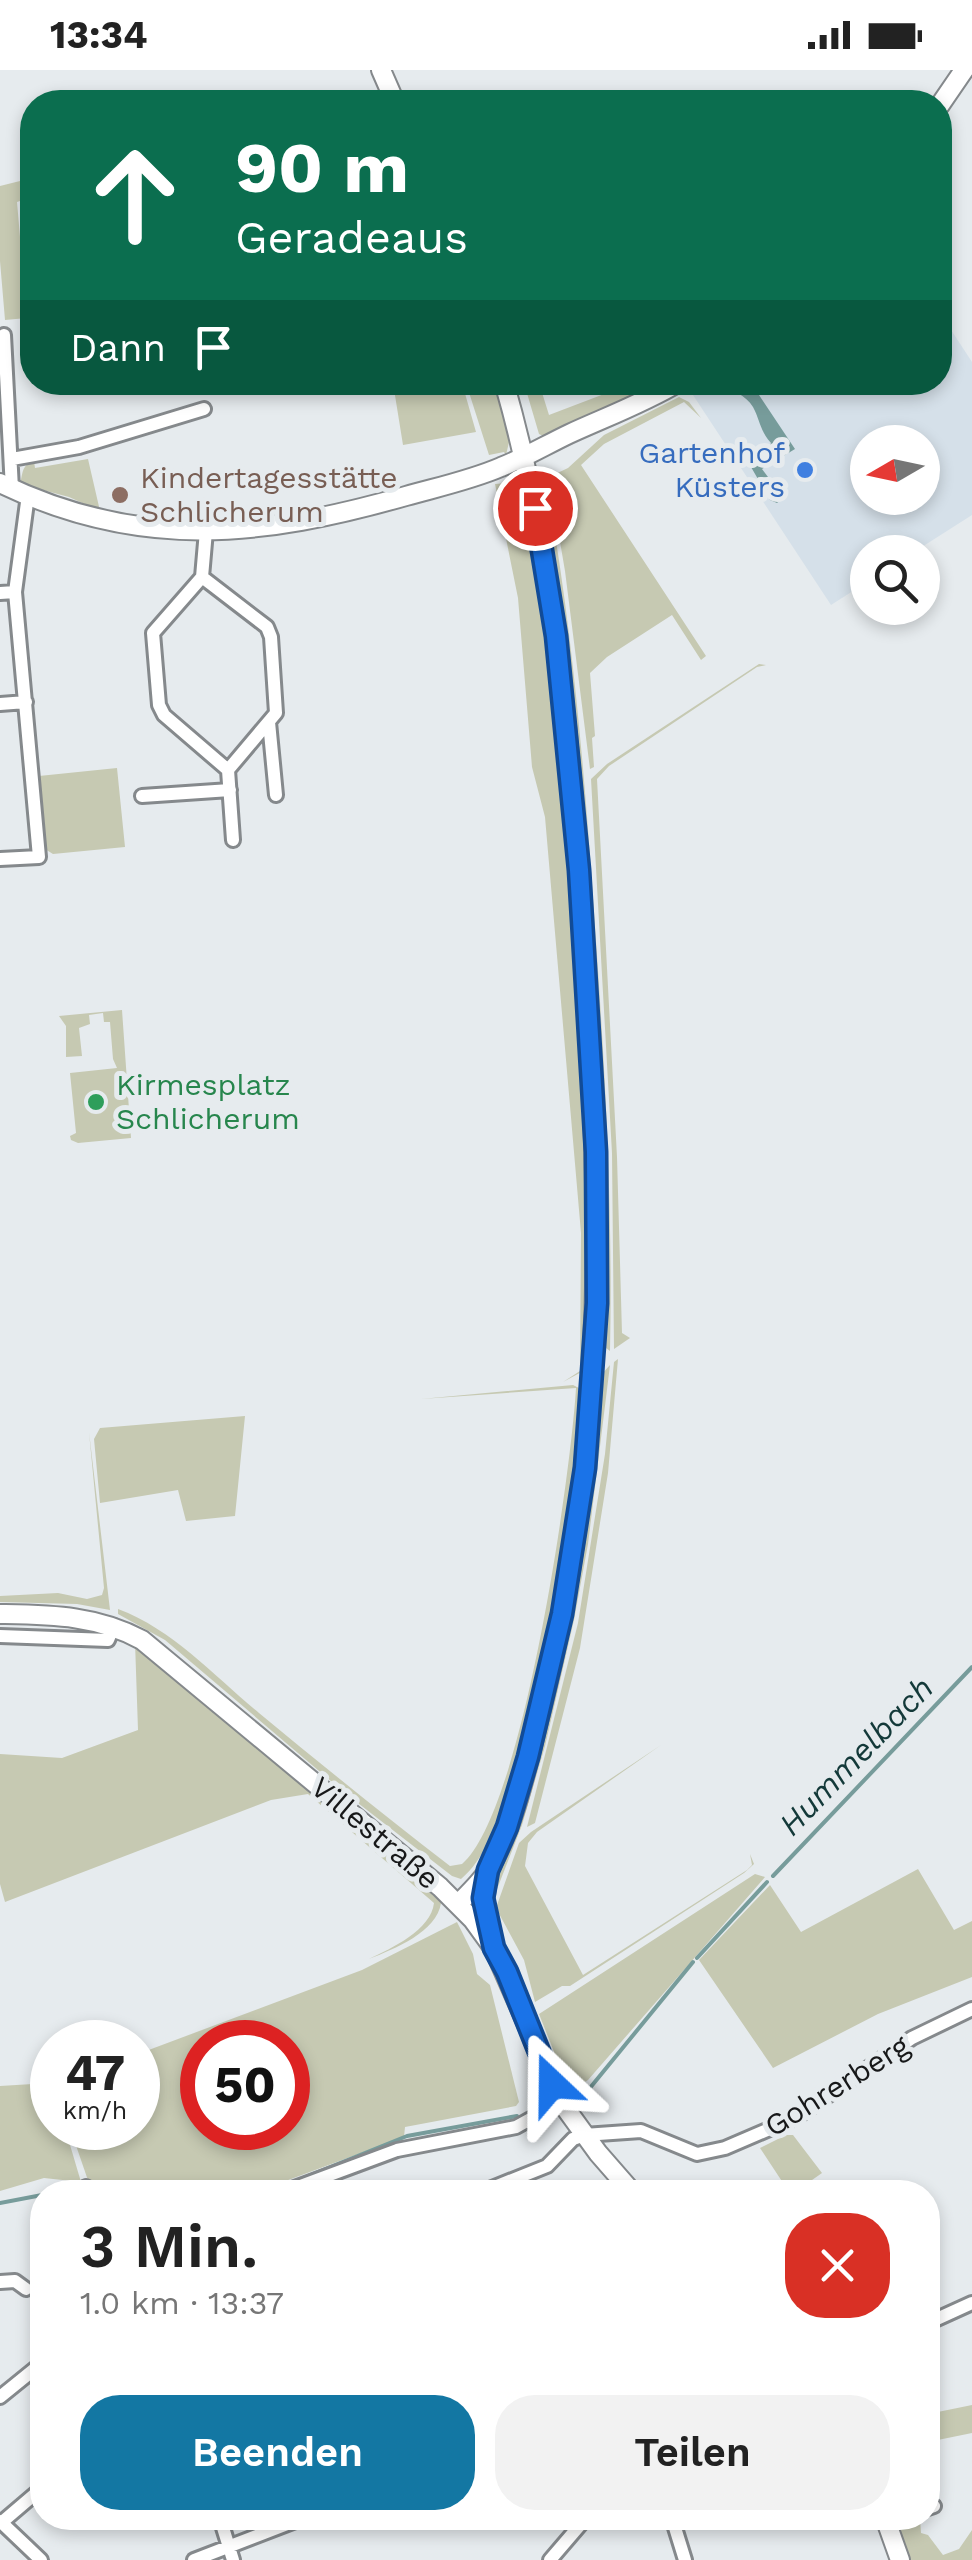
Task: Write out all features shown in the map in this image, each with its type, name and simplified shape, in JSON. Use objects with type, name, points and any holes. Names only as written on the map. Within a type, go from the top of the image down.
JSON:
[{"type":"main road","points":[[494,1948],[484,1904],[488,1870],[507,1827],[525,1768],[562,1614],[585,1468],[597,1303],[594,1110],[573,804],[554,614],[524,456],[508,395]]},
{"type":"main road","points":[[13,489],[114,522],[206,531],[264,529],[311,521],[485,473],[652,395]]},
{"type":"main road","name":"Villestraße","points":[[0,1614],[66,1616],[114,1626],[142,1640],[458,1904],[494,1948],[562,2102],[622,2180]]},
{"type":"main road","points":[[458,1904],[488,1870]]},
{"type":"main road","points":[[890,2530],[900,2560]]},
{"type":"street","points":[[0,859],[39,858],[15,592],[4,334]]},
{"type":"street","points":[[12,459],[78,447],[204,409]]},
{"type":"street","points":[[206,531],[202,577],[154,631],[159,705],[164,715],[228,770],[233,840]]},
{"type":"street","points":[[202,577],[269,631],[277,707],[228,770]]},
{"type":"street","points":[[0,593],[15,592]]},
{"type":"street","points":[[0,704],[26,702]]},
{"type":"street","points":[[269,722],[276,795]]},
{"type":"street","points":[[142,796],[230,790]]},
{"type":"street","points":[[0,1636],[108,1640],[114,1626]]},
{"type":"street","name":"Gohrerberg","points":[[584,2135],[640,2131],[692,2153],[714,2152],[795,2118],[912,2038],[972,2009]]},
{"type":"street","points":[[317,2180],[398,2150],[516,2127],[562,2102]]},
{"type":"street","points":[[512,2180],[547,2166],[573,2139],[584,2135]]},
{"type":"street","points":[[0,2282],[15,2282],[26,2288]]},
{"type":"street","points":[[940,2318],[972,2303]]},
{"type":"street","points":[[0,2397],[30,2373]]},
{"type":"street","points":[[30,2498],[1,2522],[41,2560]]},
{"type":"street","points":[[224,2530],[232,2554]]},
{"type":"street","points":[[194,2560],[232,2554],[272,2530]]},
{"type":"street","points":[[550,2560],[576,2530]]},
{"type":"street","points":[[676,2530],[685,2560]]},
{"type":"shaded area","name":"Gartenhof Küsters","points":[[952,331],[972,362],[972,515],[940,535],[850,535],[850,593],[831,605],[693,395],[952,395]]},
{"type":"green space","points":[[20,181],[20,319],[5,320],[0,186]]},
{"type":"green space","points":[[395,395],[465,395],[476,432],[403,445]]},
{"type":"green space","points":[[470,395],[497,395],[510,438],[506,455],[489,455]]},
{"type":"green space","points":[[528,395],[543,395],[549,415],[602,395],[640,395],[543,436],[539,434]]},
{"type":"green space","points":[[679,397],[689,402],[701,418],[684,402],[604,444],[581,465],[706,656],[701,660],[672,615],[607,657],[590,673],[595,736],[594,767],[590,769],[549,477],[568,468],[604,435]]},
{"type":"green space","points":[[88,459],[100,511],[69,497],[20,484],[25,467],[34,461],[35,468]]},
{"type":"green space","points":[[538,478],[546,482],[564,593],[587,815],[607,1139],[610,1351],[602,1345],[604,1209],[560,618],[554,558]]},
{"type":"green space","points":[[520,482],[549,635],[574,896],[590,1202],[587,1369],[563,1382],[580,1371],[581,1233],[545,817],[532,767],[518,598],[495,484]]},
{"type":"green space","points":[[759,664],[766,665],[757,667],[609,766],[597,779],[622,1333],[630,1338],[614,1349],[612,1153],[591,779],[607,764]]},
{"type":"green space","points":[[117,768],[125,847],[53,854],[45,849],[39,776]]},
{"type":"green space","points":[[122,1010],[131,1138],[78,1143],[70,1136],[76,1133],[70,1073],[117,1068],[110,1022],[104,1022],[103,1013],[89,1015],[90,1024],[79,1028],[82,1056],[66,1057],[66,1026],[59,1016]]},
{"type":"green space","points":[[618,1359],[608,1473],[580,1648],[535,1823],[527,1827],[578,1623],[605,1454],[614,1362]]},
{"type":"green space","points":[[610,1365],[588,1544],[574,1620],[545,1746],[522,1825],[492,1902],[489,1890],[507,1849],[594,1447],[601,1375]]},
{"type":"green space","points":[[573,1385],[585,1391],[549,1649],[523,1750],[502,1809],[483,1852],[461,1879],[345,1793],[165,1640],[118,1614],[118,1609],[175,1641],[450,1866],[462,1864],[484,1832],[505,1780],[524,1713],[554,1563],[576,1388],[421,1399]]},
{"type":"green space","points":[[245,1416],[235,1516],[186,1521],[178,1490],[100,1503],[94,1439],[100,1428]]},
{"type":"green space","points":[[89,1432],[110,1610],[77,1604],[0,1602],[0,1596],[58,1593],[87,1599],[102,1595]]},
{"type":"green space","points":[[135,1642],[436,1895],[441,1903],[432,1923],[413,1938],[369,1959],[418,1930],[434,1903],[308,1794],[271,1800],[5,1902],[0,1884],[0,1754],[62,1758],[138,1730]]},
{"type":"green space","points":[[661,1745],[537,1832],[528,1843],[525,1866],[583,1975],[747,1870],[752,1865],[750,1854],[754,1864],[744,1873],[570,1986],[562,1986],[535,2002],[524,1960],[496,1908],[519,1843]]},
{"type":"green space","points":[[918,1869],[954,1930],[972,1921],[972,1977],[878,2014],[773,2068],[699,1960],[770,1885],[801,1932]]},
{"type":"green space","points":[[755,1874],[765,1877],[588,2080],[570,2092],[539,2014]]},
{"type":"green space","points":[[457,1922],[473,1954],[477,1974],[490,1985],[519,2102],[516,2106],[405,2127],[404,2137],[288,2180],[88,2180],[78,2150],[160,2150],[160,2046],[180,2038],[180,2150],[310,2150],[310,2020],[229,2020],[362,1970]]},
{"type":"green space","points":[[30,2084],[30,2150],[72,2150],[80,2180],[44,2178],[0,2191],[0,2086]]},
{"type":"green space","points":[[793,2135],[822,2173],[812,2180],[781,2180],[760,2148]]},
{"type":"green space","points":[[972,2405],[972,2433],[940,2440],[940,2412]]},
{"type":"green space","points":[[895,2530],[921,2530],[943,2555],[959,2549],[972,2530],[972,2560],[906,2560]]},
{"type":"water","points":[[759,395],[795,449],[762,469],[783,497],[777,503],[770,500],[751,467],[753,461],[764,457],[771,443],[750,403],[742,396]]},
{"type":"waterway","name":"Hummelbach","points":[[773,1876],[972,1667]]},
{"type":"waterway","name":"Hummelbach","points":[[697,1958],[767,1882]]},
{"type":"waterway","name":"Hummelbach","points":[[576,2105],[693,1962]]},
{"type":"waterway","name":"Hummelbach","points":[[298,2180],[407,2136],[517,2116]]},
{"type":"waterway","name":"Hummelbach","points":[[0,2203],[30,2197]]},
{"type":"place","name":"Gartenhof Küsters","points":[[805,470]]},
{"type":"place","name":"Kindertagesstätte Schlicherum","points":[[120,495]]},
{"type":"place","name":"Kirmesplatz Schlicherum","points":[[96,1102]]},
{"type":"route","points":[[535,508],[556,636],[579,870],[596,1152],[597,1303],[585,1468],[562,1614],[528,1757],[507,1827],[488,1870],[483,1898],[494,1948],[552,2084]]}]
